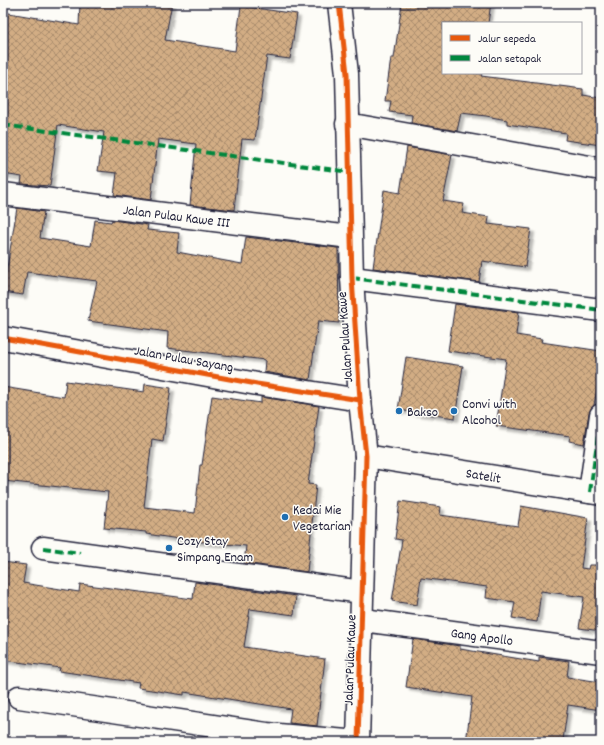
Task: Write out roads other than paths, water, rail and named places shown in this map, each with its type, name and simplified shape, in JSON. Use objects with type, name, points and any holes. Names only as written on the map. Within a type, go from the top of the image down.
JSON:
[{"type":"street","name":"Jalan Pulau Kawe","points":[[339,3],[347,74],[347,124],[350,172],[350,237],[352,278],[360,400],[366,456],[362,592],[363,620],[358,742]]},
{"type":"street","points":[[347,124],[601,169]]},
{"type":"street","name":"Jalan Pulau Kawe III","points":[[3,194],[350,237]]},
{"type":"street","points":[[352,278],[601,310]]},
{"type":"street","name":"Jalan Pulau Sayang","points":[[3,338],[257,384],[360,400]]},
{"type":"street","points":[[595,493],[601,415]]},
{"type":"street","name":"Satelit","points":[[366,456],[595,493]]},
{"type":"street","points":[[43,548],[362,592]]},
{"type":"street","name":"Gang Apollo","points":[[363,620],[601,652]]},
{"type":"street","points":[[18,697],[259,732],[358,742]]},
{"type":"place","name":"Bakso","points":[[399,411]]},
{"type":"place","name":"Convi with Alcohol","points":[[454,411]]},
{"type":"place","name":"Kedai Mie Vegetarian","points":[[285,517]]},
{"type":"place","name":"Cozy Stay Simpang Enam","points":[[169,548]]}]
